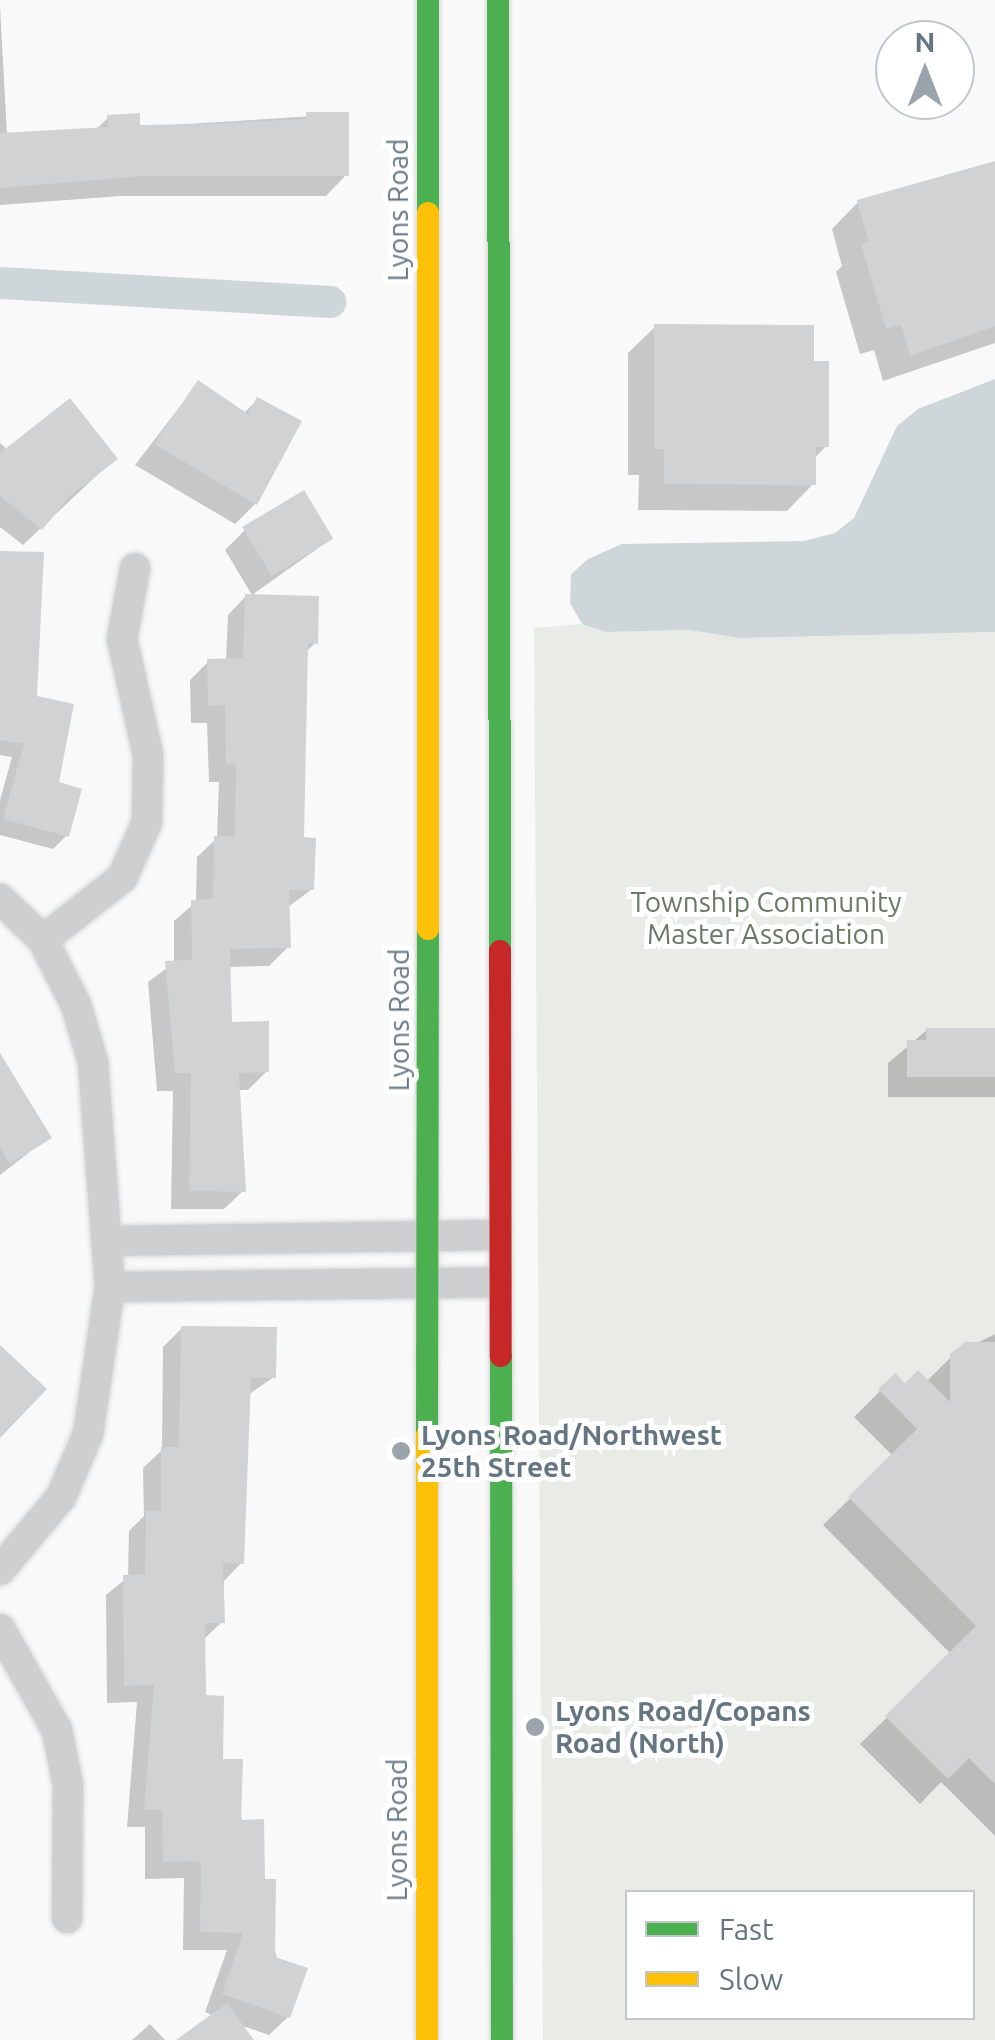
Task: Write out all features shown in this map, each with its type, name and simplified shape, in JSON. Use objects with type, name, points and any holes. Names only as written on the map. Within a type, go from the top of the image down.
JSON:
[{"type":"main road","name":"Lyons Road","points":[[426,2040],[428,0]]},
{"type":"main road","points":[[498,0],[496,1235],[502,2040]]},
{"type":"street","points":[[44,940],[122,878],[147,822],[148,755],[122,639],[135,568]]},
{"type":"street","points":[[0,900],[44,940],[76,1006],[93,1062],[110,1287],[88,1434],[61,1497],[0,1570]]},
{"type":"street","points":[[108,1241],[496,1235]]},
{"type":"street","points":[[110,1287],[497,1282]]},
{"type":"street","points":[[0,1629],[56,1730],[68,1785],[67,1918]]},
{"type":"green space","name":"Township Community Master Association","points":[[582,624],[606,632],[689,630],[739,638],[995,632],[995,2040],[543,2040],[534,628]]},
{"type":"shaded area","points":[[995,379],[995,632],[739,638],[689,630],[606,632],[582,624],[570,603],[571,574],[588,559],[622,544],[804,541],[835,533],[854,518],[897,426],[918,409]]},
{"type":"building","points":[[306,112],[349,112],[349,176],[143,176],[0,188],[0,133],[108,127],[107,115],[140,113],[140,125],[306,119]]},
{"type":"building","points":[[995,161],[995,326],[910,356],[901,325],[886,329],[861,244],[869,242],[857,200]]},
{"type":"building","points":[[654,324],[814,325],[814,361],[829,361],[829,447],[816,447],[816,485],[664,484],[664,449],[654,449]]},
{"type":"building","points":[[198,380],[248,414],[257,397],[302,421],[257,505],[154,444]]},
{"type":"building","points":[[70,398],[118,459],[70,496],[42,530],[0,496],[0,453]]},
{"type":"building","points":[[304,490],[333,539],[272,576],[242,527]]},
{"type":"building","points":[[0,551],[44,552],[37,696],[74,704],[59,782],[82,789],[69,837],[3,819],[24,744],[0,740]]},
{"type":"building","points":[[245,594],[319,596],[318,644],[308,643],[304,837],[316,838],[314,890],[289,890],[291,948],[230,949],[232,1022],[269,1021],[269,1072],[239,1073],[246,1192],[189,1191],[191,1073],[175,1073],[165,961],[192,960],[191,900],[213,899],[214,836],[235,836],[236,764],[226,765],[225,705],[208,706],[207,659],[243,658]]},
{"type":"building","points":[[926,1028],[995,1028],[995,1077],[907,1077],[907,1040],[926,1040]]},
{"type":"building","points":[[0,1053],[52,1138],[10,1164],[0,1148]]},
{"type":"building","points":[[181,1326],[277,1327],[276,1378],[251,1378],[244,1564],[223,1563],[225,1623],[205,1623],[206,1695],[224,1696],[223,1759],[243,1759],[241,1820],[264,1819],[265,1879],[276,1879],[275,1957],[308,1968],[290,2018],[222,1994],[243,1933],[200,1932],[201,1861],[163,1862],[162,1810],[144,1810],[154,1685],[124,1686],[123,1575],[145,1574],[146,1510],[161,1511],[161,1447],[179,1447]]},
{"type":"building","points":[[965,1342],[995,1342],[995,1784],[969,1758],[948,1779],[885,1716],[976,1626],[848,1497],[917,1429],[878,1389],[895,1373],[905,1383],[918,1370],[950,1402],[950,1354]]},
{"type":"building","points":[[0,1345],[47,1389],[0,1438]]},
{"type":"building","points":[[227,2003],[254,2040],[176,2040]]},
{"type":"waterway","points":[[0,283],[330,302]]},
{"type":"traffic: fast","points":[[428,0],[428,213]]},
{"type":"traffic: fast","points":[[498,0],[500,951]]},
{"type":"traffic: fast","points":[[427,1435],[428,929]]},
{"type":"traffic: fast","points":[[501,1356],[502,2040]]},
{"type":"traffic: slow","points":[[428,213],[428,929]]},
{"type":"traffic: slow","points":[[427,1435],[427,2040]]},
{"type":"traffic: jam","points":[[500,951],[501,1356]]},
{"type":"place","name":"Lyons Road/Northwest 25th Street","points":[[401,1451]]},
{"type":"place","name":"Lyons Road/Copans Road (North)","points":[[535,1727]]}]
